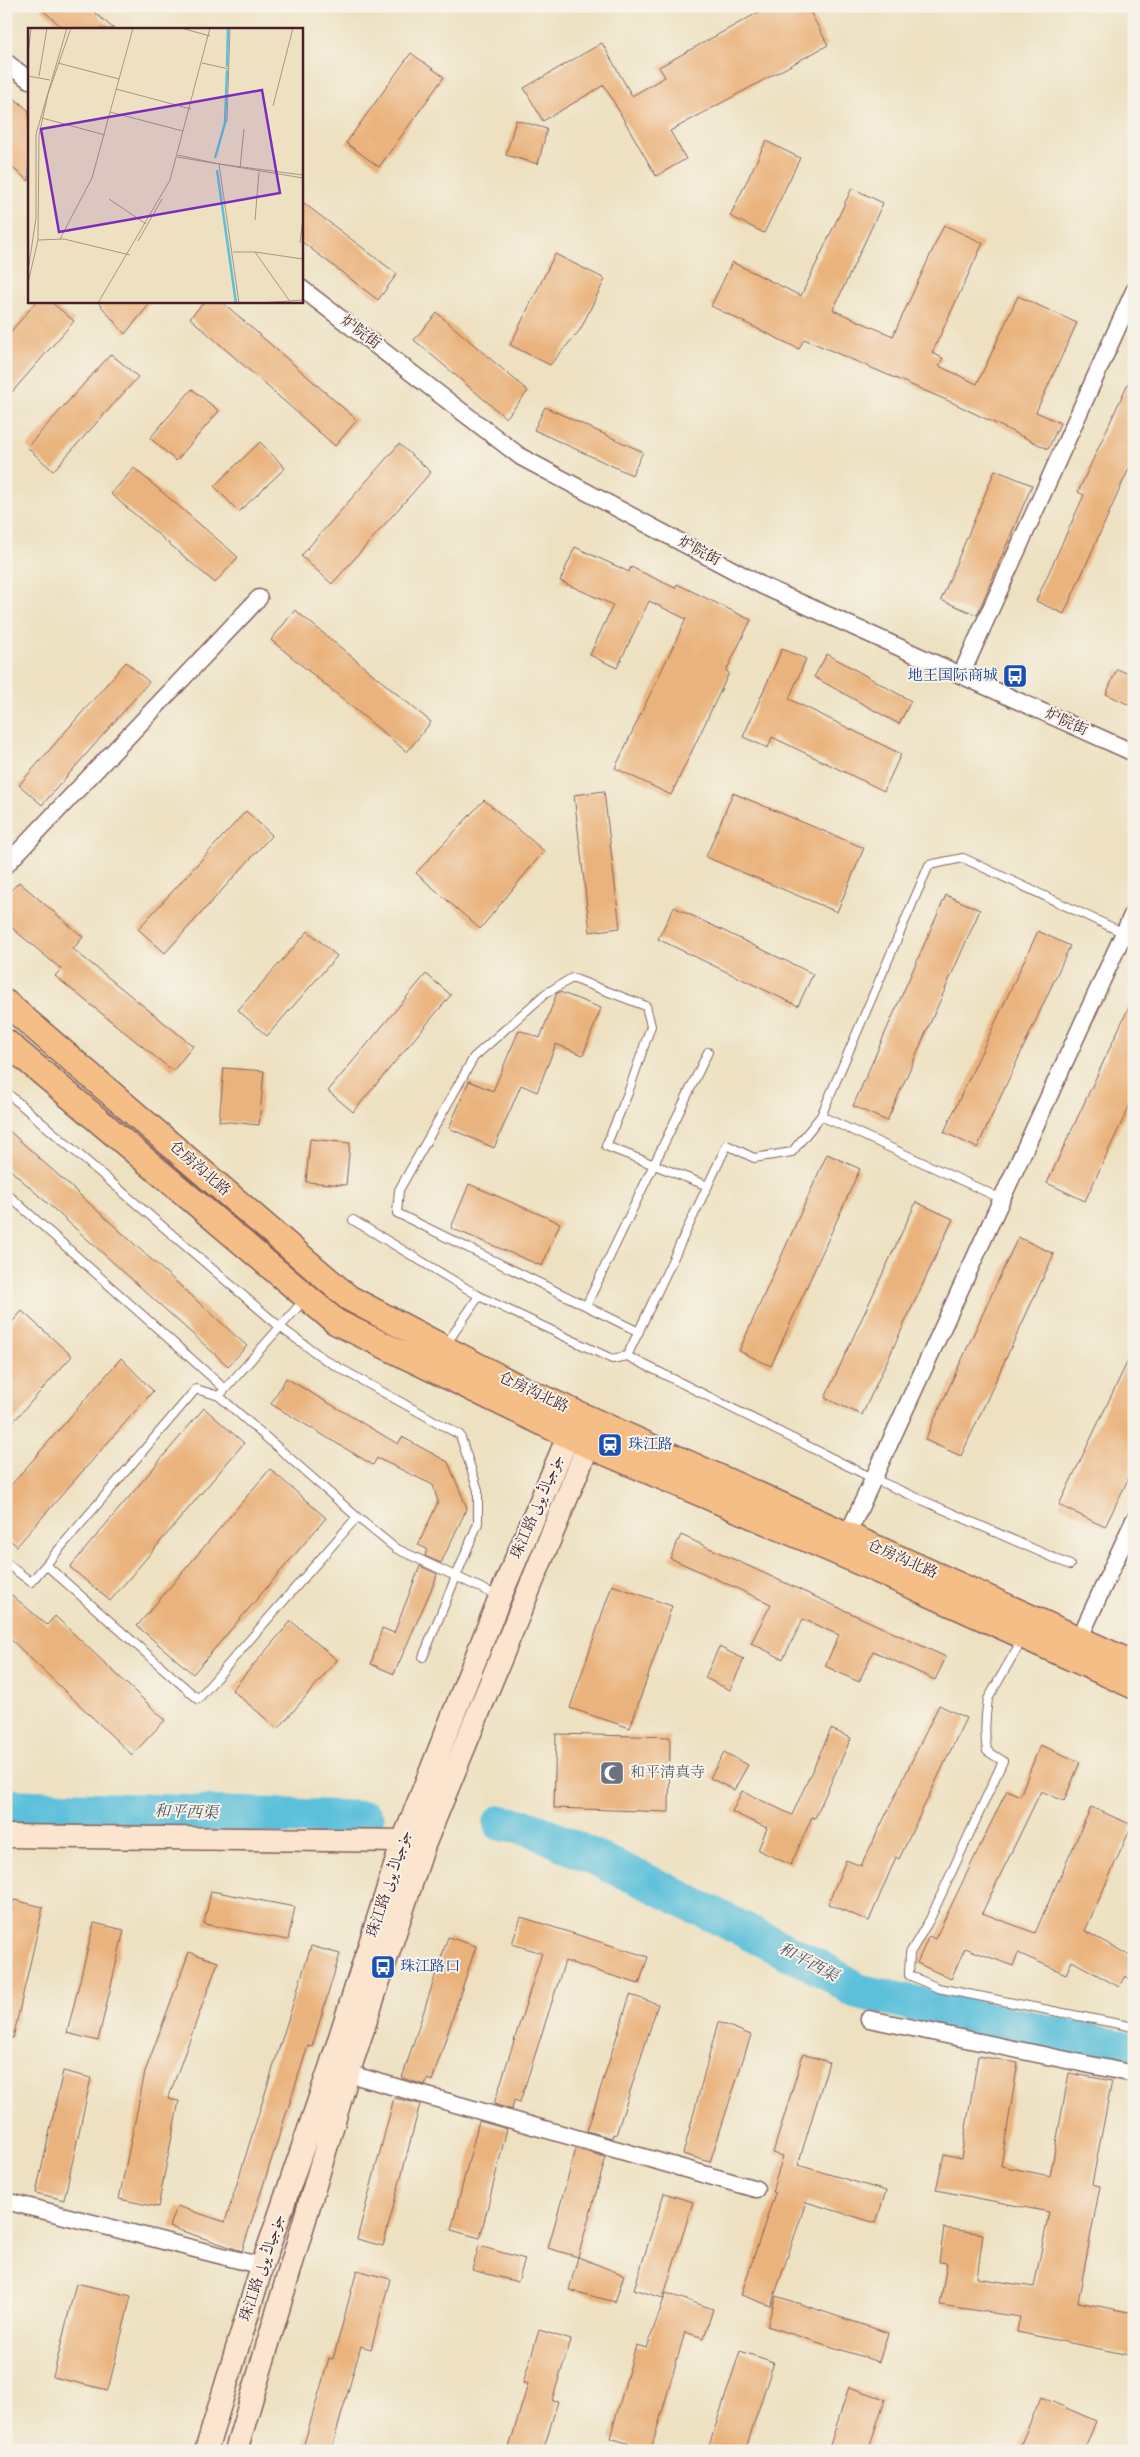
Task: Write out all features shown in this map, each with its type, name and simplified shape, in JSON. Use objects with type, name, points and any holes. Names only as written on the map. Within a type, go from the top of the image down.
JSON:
[{"type":"main road","name":"仓房沟北路","points":[[6,1003],[350,1298],[516,1386],[583,1430],[830,1549],[1024,1636],[1134,1664]]},
{"type":"main road","name":"仓房沟北路","points":[[6,1042],[336,1322],[583,1430],[847,1536],[1074,1648],[1134,1686]]},
{"type":"street","points":[[6,62],[28,79]]},
{"type":"street","name":"炉院街","points":[[302,289],[521,457],[764,586],[1134,753]]},
{"type":"street","points":[[961,675],[1134,291]]},
{"type":"street","points":[[6,866],[260,598]]},
{"type":"street","points":[[847,1536],[1134,911]]},
{"type":"street","name":"珠江路 جۇجياڭ يولى","points":[[236,2451],[339,2071],[413,1843],[500,1597],[583,1430]]},
{"type":"street","name":"珠江路 جۇجياڭ يولى","points":[[413,1843],[583,1430]]},
{"type":"street","points":[[1074,1648],[1134,1520]]},
{"type":"street","points":[[6,1836],[413,1843]]},
{"type":"street","points":[[868,2019],[1134,2074]]},
{"type":"street","points":[[339,2071],[756,2189]]},
{"type":"street","name":"珠江路 جۇجياڭ يولى","points":[[206,2451],[262,2266],[339,2071]]},
{"type":"street","points":[[6,2201],[262,2266]]},
{"type":"lane","points":[[627,1356],[727,1145],[754,1158],[792,1152],[822,1116],[929,865],[963,858],[1124,933]]},
{"type":"lane","points":[[639,1332],[397,1213],[399,1190],[474,1057],[545,994],[572,978],[646,1006],[651,1026],[628,1094],[606,1146],[708,1186]]},
{"type":"lane","points":[[586,1306],[708,1052]]},
{"type":"lane","points":[[6,1092],[280,1327],[328,1361],[460,1435],[478,1490],[478,1524],[423,1657]]},
{"type":"lane","points":[[822,1116],[1002,1199]]},
{"type":"lane","points":[[6,1193],[357,1517],[395,1548],[500,1597]]},
{"type":"lane","points":[[353,1220],[479,1296],[612,1359],[627,1356],[872,1478],[1070,1565]]},
{"type":"lane","points":[[444,1348],[479,1296]]},
{"type":"lane","points":[[222,1393],[306,1297]]},
{"type":"lane","points":[[6,1563],[31,1582],[196,1389],[222,1393]]},
{"type":"lane","points":[[46,1564],[198,1699],[357,1517]]},
{"type":"lane","points":[[1024,1636],[988,1699],[986,1709],[984,1735],[987,1751],[1003,1762],[930,1919],[910,1953],[909,1975],[938,1988],[1134,2027]]},
{"type":"building","points":[[38,6],[87,6],[113,28],[63,28]]},
{"type":"building","points":[[770,6],[807,6],[828,45],[670,131],[686,159],[656,176],[604,85],[543,121],[524,88],[602,43],[632,96],[665,77],[659,67]]},
{"type":"building","points":[[411,53],[444,77],[379,167],[346,143]]},
{"type":"building","points":[[6,91],[28,110],[28,180],[6,163]]},
{"type":"building","points":[[516,120],[547,129],[538,164],[506,155]]},
{"type":"building","points":[[766,141],[800,158],[764,233],[730,216]]},
{"type":"building","points":[[852,188],[883,203],[833,310],[893,336],[944,225],[983,243],[932,353],[943,358],[939,366],[977,384],[1018,296],[1077,323],[1036,412],[1060,423],[1048,449],[951,402],[804,339],[799,349],[711,306],[732,262],[801,296]]},
{"type":"building","points":[[302,202],[397,274],[378,300],[302,242]]},
{"type":"building","points":[[555,254],[605,279],[580,330],[550,365],[510,345]]},
{"type":"building","points":[[36,302],[51,302],[74,321],[6,399],[6,337]]},
{"type":"building","points":[[98,302],[151,302],[125,334]]},
{"type":"building","points":[[204,302],[222,302],[357,420],[335,446],[190,318]]},
{"type":"building","points":[[437,313],[528,391],[506,418],[414,340]]},
{"type":"building","points":[[111,354],[138,377],[53,471],[27,447]]},
{"type":"building","points":[[1134,370],[1134,457],[1064,614],[1036,601],[1084,495],[1078,492]]},
{"type":"building","points":[[192,389],[219,411],[176,461],[150,438]]},
{"type":"building","points":[[545,407],[643,452],[632,475],[534,430]]},
{"type":"building","points":[[260,442],[285,468],[239,512],[214,486]]},
{"type":"building","points":[[399,444],[431,472],[332,584],[301,556]]},
{"type":"building","points":[[134,468],[238,557],[215,583],[111,494]]},
{"type":"building","points":[[995,470],[1032,485],[977,615],[941,600]]},
{"type":"building","points":[[575,547],[629,572],[631,567],[675,588],[677,584],[751,620],[726,671],[729,673],[671,795],[615,768],[686,619],[649,601],[617,668],[590,655],[613,605],[560,581]]},
{"type":"building","points":[[295,610],[431,722],[407,752],[271,640]]},
{"type":"building","points":[[782,649],[806,659],[789,699],[901,754],[884,791],[772,737],[768,748],[743,737]]},
{"type":"building","points":[[827,654],[911,701],[899,724],[814,677]]},
{"type":"building","points":[[126,662],[149,682],[42,805],[19,785]]},
{"type":"building","points":[[1117,669],[1134,676],[1134,707],[1106,694]]},
{"type":"building","points":[[604,791],[620,928],[590,932],[574,795]]},
{"type":"building","points":[[733,793],[864,848],[837,912],[706,857]]},
{"type":"building","points":[[484,800],[544,851],[480,929],[416,873]]},
{"type":"building","points":[[246,811],[272,835],[165,953],[138,929]]},
{"type":"building","points":[[19,882],[83,937],[73,949],[193,1046],[173,1071],[55,976],[61,969],[6,923],[6,896]]},
{"type":"building","points":[[946,895],[980,910],[887,1121],[853,1106]]},
{"type":"building","points":[[674,907],[813,974],[798,1006],[658,939]]},
{"type":"building","points":[[308,931],[337,956],[267,1036],[238,1010]]},
{"type":"building","points":[[1038,931],[1070,946],[977,1148],[944,1132]]},
{"type":"building","points":[[426,974],[451,995],[353,1112],[328,1091]]},
{"type":"building","points":[[560,992],[601,1008],[583,1055],[556,1044],[537,1092],[521,1085],[494,1148],[449,1128],[469,1081],[493,1091],[519,1030],[540,1038],[557,993]]},
{"type":"building","points":[[1134,996],[1134,1096],[1085,1201],[1047,1183]]},
{"type":"building","points":[[224,1068],[264,1071],[259,1125],[219,1121]]},
{"type":"building","points":[[6,1128],[247,1346],[228,1366],[6,1166]]},
{"type":"building","points":[[310,1139],[350,1143],[346,1185],[306,1182]]},
{"type":"building","points":[[827,1154],[860,1169],[771,1366],[739,1351]]},
{"type":"building","points":[[469,1184],[560,1223],[542,1266],[451,1228]]},
{"type":"building","points":[[916,1202],[953,1219],[862,1415],[825,1398]]},
{"type":"building","points":[[1018,1237],[1054,1254],[961,1456],[925,1440]]},
{"type":"building","points":[[22,1311],[72,1356],[6,1430],[6,1329]]},
{"type":"building","points":[[1134,1348],[1134,1467],[1105,1527],[1059,1505]]},
{"type":"building","points":[[121,1358],[153,1391],[17,1546],[6,1537],[6,1491]]},
{"type":"building","points":[[286,1378],[398,1444],[402,1437],[448,1462],[467,1508],[441,1563],[425,1556],[427,1549],[418,1545],[438,1502],[433,1485],[377,1458],[373,1465],[271,1404]]},
{"type":"building","points":[[204,1408],[244,1443],[110,1601],[70,1567]]},
{"type":"building","points":[[270,1469],[326,1518],[193,1674],[137,1626]]},
{"type":"building","points":[[681,1535],[946,1657],[935,1680],[873,1651],[859,1682],[825,1666],[839,1635],[803,1619],[783,1659],[751,1643],[771,1604],[670,1558]]},
{"type":"building","points":[[420,1566],[437,1574],[394,1674],[371,1664],[382,1628],[394,1633]]},
{"type":"building","points":[[612,1585],[672,1606],[630,1728],[570,1708]]},
{"type":"building","points":[[6,1590],[47,1625],[55,1616],[165,1720],[132,1755],[6,1635]]},
{"type":"building","points":[[291,1621],[337,1660],[278,1729],[232,1690]]},
{"type":"building","points":[[719,1647],[744,1659],[730,1690],[705,1678]]},
{"type":"building","points":[[939,1705],[966,1718],[899,1859],[896,1857],[869,1921],[828,1904],[846,1860],[861,1866]]},
{"type":"building","points":[[831,1729],[851,1738],[815,1818],[812,1817],[791,1865],[758,1850],[767,1828],[732,1812],[742,1791],[792,1815]]},
{"type":"building","name":"和平清真寺","points":[[556,1734],[670,1737],[669,1812],[554,1808]]},
{"type":"building","points":[[1040,1745],[1080,1762],[1064,1801],[1041,1791],[982,1913],[1035,1933],[1091,1807],[1132,1825],[1085,1931],[1134,1958],[1134,1981],[1125,1976],[1119,1987],[1072,1961],[1066,1974],[1018,1953],[1013,1966],[965,1948],[951,1979],[917,1963],[929,1936],[935,1939],[1007,1790],[1020,1796]]},
{"type":"building","points":[[724,1752],[748,1765],[734,1790],[710,1778]]},
{"type":"building","points":[[211,1891],[295,1907],[288,1940],[204,1924]]},
{"type":"building","points":[[14,1900],[43,1907],[13,2038],[6,2037],[6,1931]]},
{"type":"building","points":[[521,1917],[648,1957],[639,1984],[565,1961],[520,2102],[514,2100],[512,2110],[494,2104],[542,1953],[512,1944]]},
{"type":"building","points":[[94,1923],[124,1930],[98,2041],[67,2033]]},
{"type":"building","points":[[448,1937],[476,1946],[432,2081],[427,2079],[425,2085],[402,2078]]},
{"type":"building","points":[[311,1946],[340,1954],[312,2047],[308,2046],[242,2251],[170,2227],[177,2206],[225,2222]]},
{"type":"building","points":[[189,1952],[218,1962],[168,2099],[179,2101],[158,2207],[119,2199],[145,2072]]},
{"type":"building","points":[[630,1995],[658,2004],[616,2135],[613,2134],[612,2138],[587,2131]]},
{"type":"building","points":[[718,2022],[751,2035],[710,2162],[683,2154]]},
{"type":"building","points":[[803,2054],[829,2062],[798,2165],[886,2191],[876,2223],[806,2202],[771,2306],[741,2295],[775,2193],[772,2192],[783,2156],[773,2153]]},
{"type":"building","points":[[978,2056],[1018,2063],[1001,2166],[1050,2176],[1069,2073],[1112,2081],[1092,2184],[1100,2186],[1078,2302],[1134,2313],[1134,2356],[1017,2332],[1020,2317],[940,2305],[947,2263],[939,2262],[944,2228],[983,2234],[977,2278],[1034,2287],[1049,2212],[936,2190],[944,2154],[961,2158]]},
{"type":"building","points":[[63,2071],[91,2078],[64,2200],[36,2193]]},
{"type":"building","points":[[394,2098],[420,2104],[383,2246],[357,2239]]},
{"type":"building","points":[[479,2121],[507,2129],[480,2238],[451,2230]]},
{"type":"building","points":[[576,2149],[606,2157],[578,2257],[548,2248]]},
{"type":"building","points":[[664,2193],[693,2202],[663,2298],[634,2289]]},
{"type":"building","points":[[479,2246],[525,2259],[518,2282],[472,2270]]},
{"type":"building","points":[[578,2257],[624,2275],[615,2302],[569,2290]]},
{"type":"building","points":[[357,2270],[390,2279],[371,2349],[361,2346],[331,2451],[302,2451],[329,2358],[333,2359]]},
{"type":"building","points":[[76,2283],[131,2296],[108,2390],[53,2377]]},
{"type":"building","points":[[666,2293],[713,2309],[704,2338],[685,2332],[651,2450],[610,2438],[636,2345],[647,2348]]},
{"type":"building","points":[[776,2296],[888,2333],[879,2362],[767,2326]]},
{"type":"building","points":[[539,2330],[571,2340],[552,2400],[558,2401],[543,2451],[508,2451],[528,2384],[523,2383]]},
{"type":"building","points":[[740,2351],[774,2362],[745,2451],[722,2451],[709,2446]]},
{"type":"building","points":[[849,2387],[885,2399],[868,2451],[828,2451]]},
{"type":"building","points":[[1041,2397],[1096,2421],[1084,2451],[1018,2451]]},
{"type":"waterway","name":"和平西渠","points":[[6,1807],[366,1819]]},
{"type":"waterway","name":"和平西渠","points":[[501,1823],[530,1828],[656,1886],[824,1970],[857,1991],[1134,2051]]},
{"type":"place","name":"地王国际商城","points":[[1015,676]]},
{"type":"place","name":"珠江路","points":[[610,1445]]},
{"type":"place","name":"和平清真寺","points":[[612,1773]]},
{"type":"place","name":"珠江路口","points":[[383,1967]]}]
